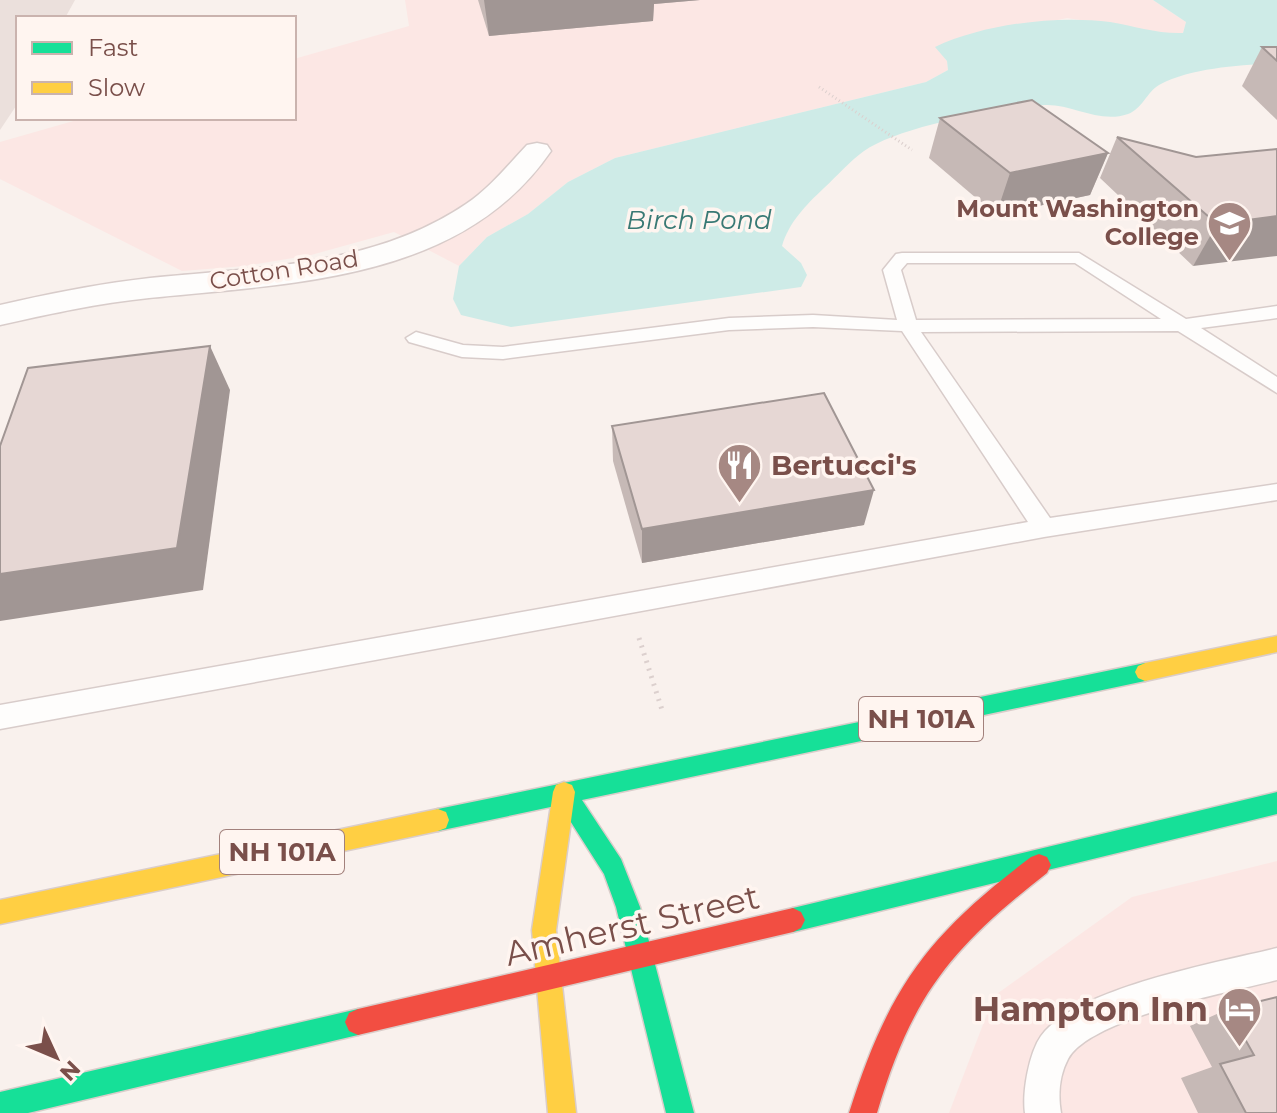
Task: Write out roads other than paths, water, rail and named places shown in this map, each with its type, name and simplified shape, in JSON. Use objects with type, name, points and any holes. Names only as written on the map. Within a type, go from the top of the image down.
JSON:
[{"type":"main road","name":"NH 101A","points":[[0,912],[1277,644]]},
{"type":"main road","points":[[564,792],[613,867],[641,956],[680,1113]]},
{"type":"main road","points":[[562,1113],[544,930],[564,792]]},
{"type":"main road","name":"Amherst Street","points":[[0,1106],[1044,861],[1272,812]]},
{"type":"main road","points":[[863,1113],[885,1039],[899,1007],[917,980],[973,914],[1044,861]]},
{"type":"street","name":"Cotton Road","points":[[0,315],[145,288],[288,274],[359,260],[413,244],[477,210],[537,151]]},
{"type":"lane","points":[[1044,528],[908,326],[892,270],[902,258],[1062,255],[1079,258],[1277,386]]},
{"type":"lane","points":[[416,338],[462,351],[503,353],[729,324],[813,321],[908,326],[1183,325],[1277,312]]},
{"type":"lane","points":[[0,717],[1044,528],[1277,492]]},
{"type":"lane","points":[[1043,1113],[1040,1094],[1054,1047],[1091,1018],[1135,1000],[1277,964]]},
{"type":"water","name":"Birch Pond","points":[[1153,0],[1277,0],[1277,63],[1216,68],[1187,74],[1159,85],[1128,114],[1107,117],[1055,106],[1026,107],[925,126],[880,142],[849,164],[805,207],[789,229],[782,246],[801,263],[807,275],[801,287],[511,327],[461,315],[453,299],[459,266],[487,237],[528,214],[568,182],[615,158],[926,82],[948,70],[947,61],[935,47],[975,32],[1021,23],[1089,20],[1183,33],[1186,22]]},
{"type":"place","name":"Mount Washington College","points":[[1230,262]]},
{"type":"place","name":"Bertucci's","points":[[740,504]]},
{"type":"place","name":"Hampton Inn","points":[[1239,1048]]}]
